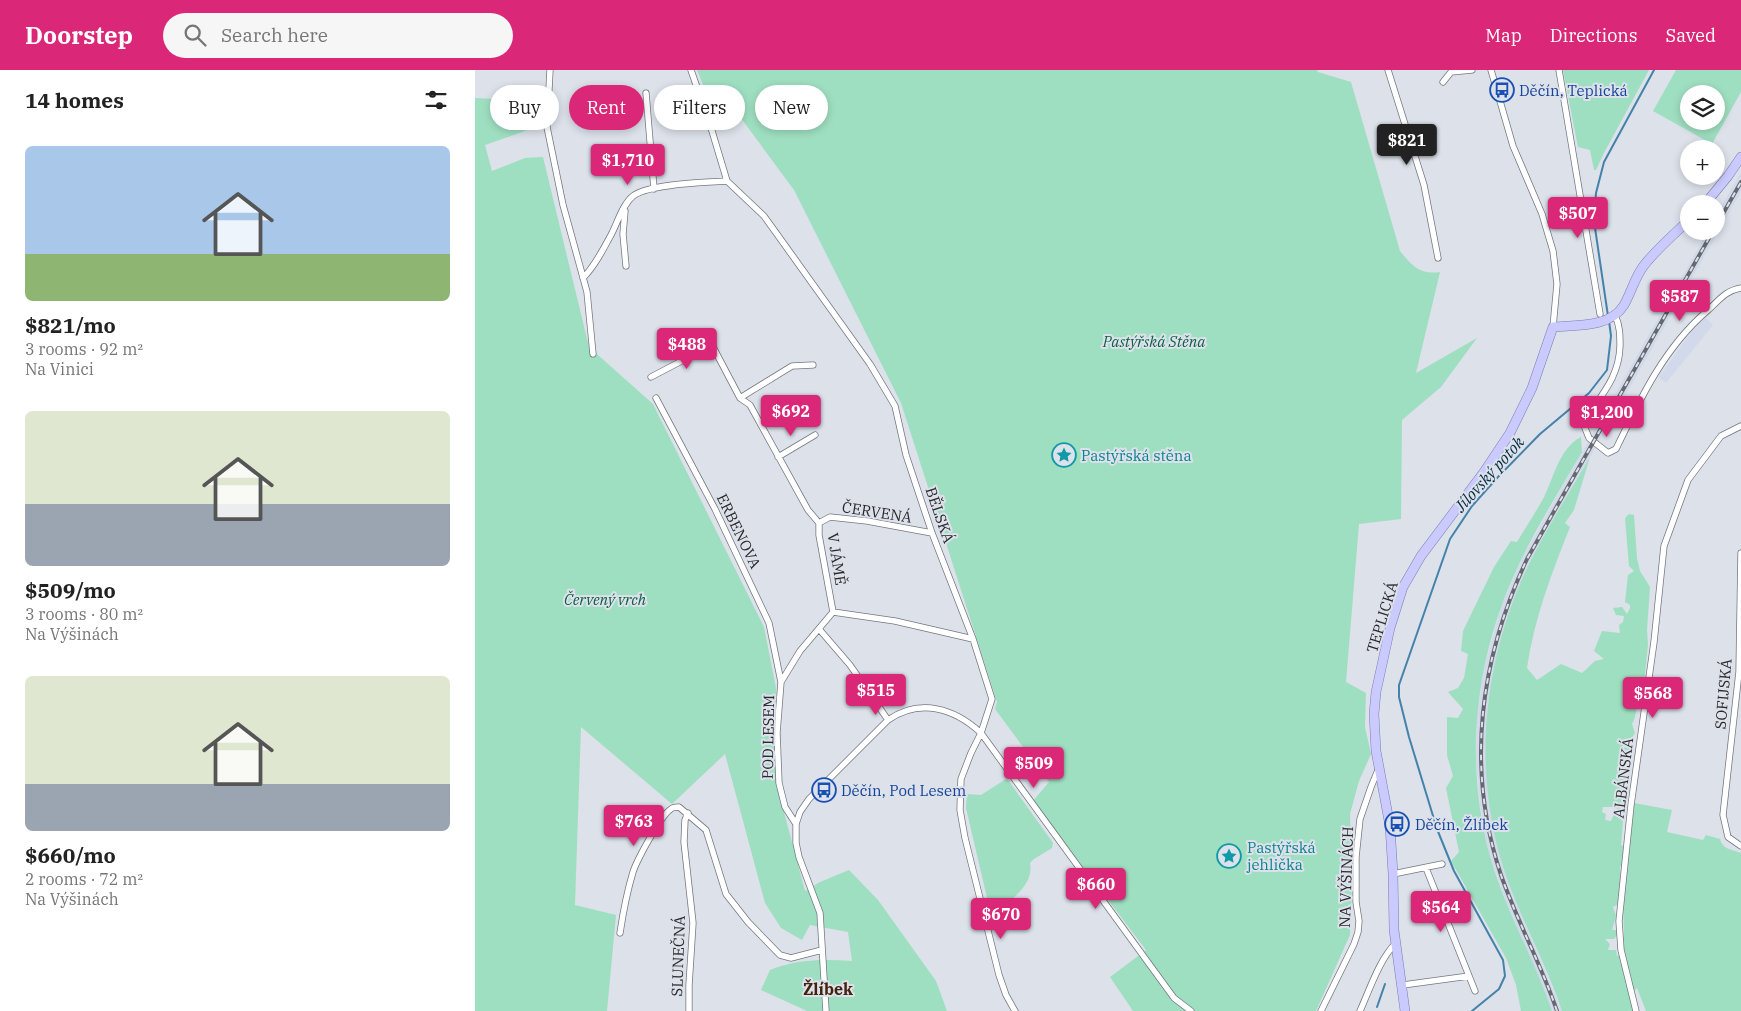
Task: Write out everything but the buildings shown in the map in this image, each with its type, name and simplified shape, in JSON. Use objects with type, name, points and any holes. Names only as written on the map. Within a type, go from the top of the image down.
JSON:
[{"type":"main road","points":[[1713,195],[1729,176],[1741,156]]},
{"type":"main road","points":[[1553,327],[1590,324],[1601,318],[1614,316],[1623,305],[1638,274],[1646,263],[1680,229]]},
{"type":"main road","name":"TEPLICKÁ","points":[[1405,1011],[1403,985],[1394,930],[1390,826],[1374,731],[1376,692],[1403,587],[1421,556],[1484,472],[1510,433],[1532,388],[1553,327]]},
{"type":"street","points":[[550,70],[547,127],[563,205],[587,292],[593,354]]},
{"type":"street","name":"BĚLSKÁ","points":[[691,70],[727,181],[765,216],[867,360],[895,406],[906,455],[932,533],[973,639],[992,699],[981,733],[961,779],[960,810],[965,838],[999,975],[1006,995],[1015,1011]]},
{"type":"street","points":[[1388,70],[1424,185],[1438,258]]},
{"type":"street","points":[[1443,82],[1448,71],[1472,70]]},
{"type":"street","name":"TEPLICKÁ","points":[[1491,70],[1513,146],[1542,214],[1553,251],[1557,284],[1553,327]]},
{"type":"street","points":[[1559,70],[1601,318]]},
{"type":"street","points":[[646,93],[654,189]]},
{"type":"street","points":[[583,278],[589,272],[625,206],[634,195],[644,190],[727,181]]},
{"type":"street","points":[[625,206],[623,234],[626,266]]},
{"type":"street","points":[[1614,316],[1620,326],[1618,366],[1613,380],[1585,420],[1585,428],[1589,438],[1608,453],[1616,449],[1646,388],[1692,323],[1719,298],[1731,290],[1741,288]]},
{"type":"street","name":"V JÁMĚ","points":[[651,377],[713,345],[740,398],[750,405],[808,510],[819,523],[819,534],[833,612]]},
{"type":"street","points":[[740,398],[792,366],[813,365]]},
{"type":"street","name":"ERBENOVA","points":[[656,398],[715,509],[769,623],[781,682]]},
{"type":"street","name":"ALBÁNSKÁ","points":[[1637,1011],[1621,950],[1619,921],[1631,805],[1654,642],[1663,546],[1688,480],[1721,436],[1741,426]]},
{"type":"street","points":[[779,457],[815,435]]},
{"type":"street","name":"ČERVENÁ","points":[[819,523],[830,517],[867,521],[932,533]]},
{"type":"street","name":"SOFIJSKÁ","points":[[1741,553],[1740,671],[1723,815],[1728,837],[1741,846]]},
{"type":"street","points":[[888,720],[850,665],[819,630],[833,612],[895,621],[973,639]]},
{"type":"street","name":"POD LESEM","points":[[796,824],[785,807],[779,783],[777,734],[781,682],[800,652],[819,630]]},
{"type":"street","points":[[826,1011],[820,913],[799,857],[796,843],[796,824],[800,812],[809,799],[888,720],[895,715],[909,710],[934,708],[961,717],[981,733],[1174,998],[1191,1011]]},
{"type":"street","name":"NA VÝŠINÁCH","points":[[1321,1011],[1358,932],[1356,857],[1360,820],[1379,769]]},
{"type":"street","points":[[620,933],[634,870],[649,839],[671,809],[679,807],[706,830],[726,894],[748,922],[779,955],[791,958],[822,950]]},
{"type":"street","name":"SLUNEČNÁ","points":[[688,813],[685,820],[683,842],[693,923],[689,1011]]},
{"type":"street","points":[[1393,874],[1442,864]]},
{"type":"street","points":[[1426,868],[1475,992]]},
{"type":"street","points":[[1360,1011],[1385,958],[1396,943]]},
{"type":"street","points":[[1403,985],[1469,976]]},
{"type":"shaded area","points":[[1741,172],[1741,192],[1725,220],[1725,200]]},
{"type":"shaded area","points":[[1703,240],[1714,240],[1531,561],[1510,610],[1493,671],[1487,714],[1486,760],[1489,804],[1499,853],[1514,897],[1562,1011],[1552,1011],[1506,901],[1490,856],[1480,805],[1476,760],[1477,713],[1484,669],[1501,607],[1523,556]]},
{"type":"shaded area","points":[[1705,317],[1713,325],[1666,383],[1659,377],[1691,332]]},
{"type":"green space","name":"Pastýřská Stěna","points":[[697,70],[1317,70],[1318,72],[1351,82],[1400,251],[1422,271],[1440,272],[1416,373],[1477,338],[1441,387],[1402,420],[1401,519],[1359,524],[1346,682],[1366,693],[1365,727],[1371,754],[1359,781],[1350,814],[1352,886],[1350,935],[1316,1011],[1133,1011],[1110,977],[1146,950],[1033,801],[1049,782],[995,709],[997,702],[901,403],[794,190],[745,124],[745,85],[703,85]]},
{"type":"green space","points":[[1563,70],[1649,70],[1596,170],[1594,170],[1590,150],[1578,147]]},
{"type":"green space","points":[[1676,70],[1741,70],[1741,92],[1725,121],[1725,85],[1680,85],[1680,126],[1653,111]]},
{"type":"green space","name":"Červený vrch","points":[[475,98],[490,99],[490,130],[526,130],[485,145],[492,171],[525,158],[543,157],[589,347],[653,404],[764,627],[776,688],[775,762],[780,797],[805,891],[820,882],[849,870],[878,900],[936,981],[947,1011],[807,1011],[761,990],[770,970],[780,966],[810,961],[852,961],[848,932],[810,925],[802,940],[781,928],[765,903],[725,754],[672,804],[581,727],[575,905],[616,915],[607,1011],[475,1011]]},
{"type":"green space","points":[[1687,130],[1720,130],[1714,140],[1705,140]]},
{"type":"green space","points":[[1581,437],[1582,452],[1544,516],[1511,582],[1498,615],[1489,648],[1477,718],[1478,787],[1482,822],[1490,856],[1503,896],[1552,1011],[1521,1011],[1516,985],[1506,958],[1451,861],[1459,852],[1446,788],[1453,776],[1447,755],[1447,717],[1458,718],[1463,709],[1448,692],[1458,688],[1464,678],[1468,654],[1461,651],[1463,631],[1494,567],[1511,541],[1517,542],[1543,499],[1567,448]]},
{"type":"green space","points":[[1590,457],[1574,510],[1565,523],[1570,527],[1550,578],[1539,614],[1527,668],[1537,680],[1561,664],[1582,673],[1595,661],[1604,659],[1594,651],[1602,631],[1620,633],[1619,625],[1623,622],[1624,616],[1616,615],[1613,608],[1622,607],[1627,614],[1630,608],[1630,605],[1625,602],[1628,575],[1634,571],[1629,566],[1625,518],[1629,514],[1634,515],[1637,558],[1640,571],[1650,587],[1647,630],[1648,645],[1643,693],[1640,696],[1632,724],[1635,733],[1631,744],[1625,743],[1622,747],[1629,748],[1630,761],[1628,782],[1623,794],[1618,799],[1623,798],[1625,801],[1624,814],[1619,814],[1616,807],[1603,807],[1602,812],[1606,814],[1605,820],[1611,821],[1614,814],[1623,821],[1621,845],[1627,849],[1625,861],[1620,867],[1620,884],[1624,884],[1634,803],[1672,810],[1667,832],[1703,840],[1706,835],[1720,839],[1721,843],[1728,849],[1741,853],[1741,1011],[1646,1011],[1637,988],[1630,995],[1634,1011],[1562,1011],[1505,873],[1499,853],[1487,786],[1486,752],[1491,684],[1498,651],[1507,618],[1527,569],[1543,536]],"holes":[[[1623,902],[1624,937],[1620,937],[1620,955],[1617,956],[1616,950],[1608,950],[1610,944],[1605,939],[1614,939],[1618,934],[1618,930],[1612,930],[1616,916],[1613,907]]]},
{"type":"green space","points":[[1006,779],[1053,843],[1052,848],[1030,863],[1029,878],[1026,884],[999,911],[990,909],[966,808],[967,794],[981,795]]},
{"type":"waterway","name":"Jílovský potok","points":[[1608,316],[1594,221],[1596,193],[1604,162],[1654,70]]},
{"type":"waterway","name":"Jílovský potok","points":[[1472,1011],[1499,989],[1505,976],[1503,960],[1454,871],[1437,829],[1409,737],[1399,697],[1399,685],[1450,539],[1472,506],[1497,478],[1540,434],[1589,393],[1607,370],[1611,336],[1609,321]]},
{"type":"waterway","points":[[1377,1007],[1385,984]]},
{"type":"railway","points":[[1725,210],[1741,182]]},
{"type":"railway","points":[[1557,1011],[1544,976],[1507,892],[1490,835],[1483,794],[1481,754],[1483,714],[1489,674],[1498,635],[1527,559],[1708,240]]},
{"type":"place","name":"Děčín, Teplická","points":[[1502,90]]},
{"type":"place","name":"Pastýřská stěna","points":[[1064,455]]},
{"type":"place","name":"Děčín, Pod Lesem","points":[[824,790]]},
{"type":"place","name":"Děčín, Žlíbek","points":[[1397,824]]},
{"type":"place","name":"Pastýřská jehlička","points":[[1229,856]]},
{"type":"district","name":"Žlíbek","points":[[828,989]]}]
